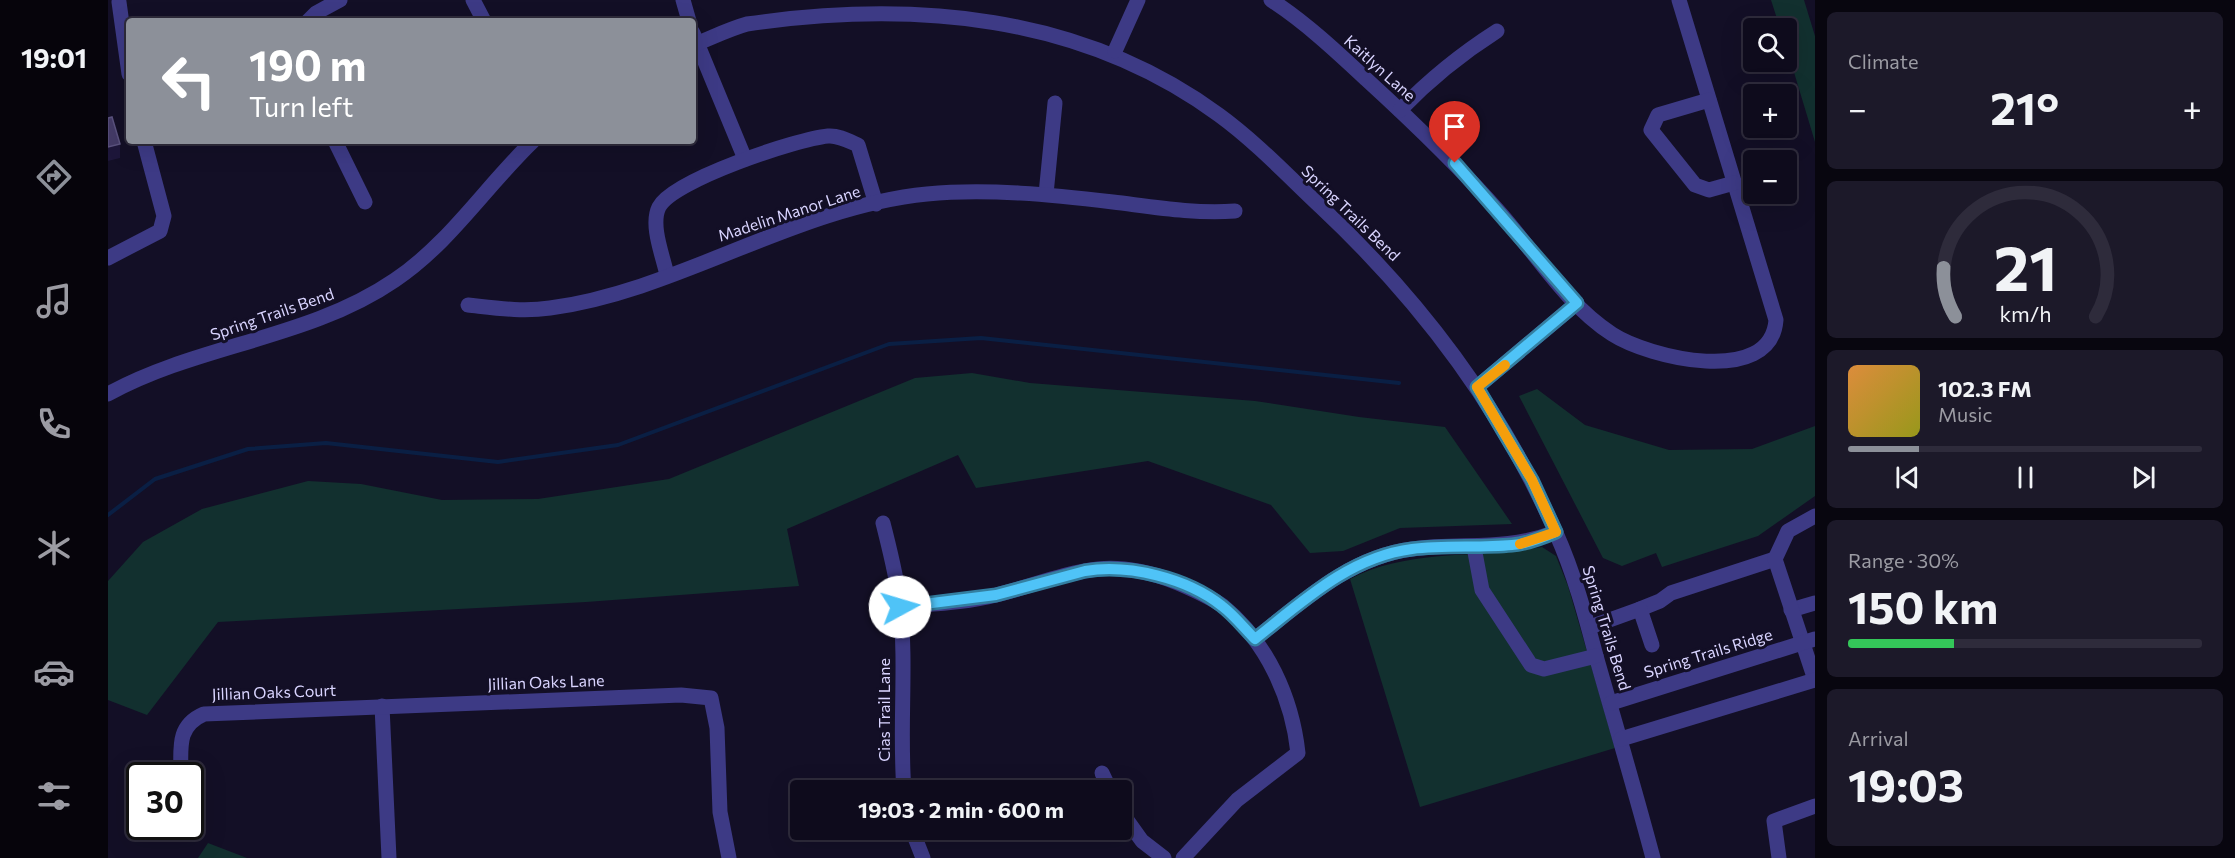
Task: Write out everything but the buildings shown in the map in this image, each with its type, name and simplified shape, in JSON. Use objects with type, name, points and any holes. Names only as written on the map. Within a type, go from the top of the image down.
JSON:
[{"type":"street","points":[[311,18],[340,0]]},
{"type":"street","points":[[473,0],[482,18]]},
{"type":"street","points":[[683,0],[688,18]]},
{"type":"street","points":[[1115,51],[1138,0]]},
{"type":"street","points":[[1679,0],[1710,100],[1734,183],[1709,190],[1695,186],[1651,130],[1658,115],[1710,100]]},
{"type":"street","name":"Kaitlyn Lane","points":[[1276,1],[1400,110],[1491,202],[1577,303],[1613,335],[1636,347],[1680,360],[1706,362],[1755,354],[1764,350],[1770,341],[1775,332],[1776,320],[1734,183]]},
{"type":"street","points":[[119,2],[126,52]]},
{"type":"street","name":"Spring Trails Bend","points":[[696,39],[746,24],[825,9],[916,3],[1034,22],[1115,51],[1170,82],[1221,116],[1266,154],[1385,270],[1432,325],[1477,387],[1532,480],[1556,532],[1590,627],[1596,656],[1653,858]]},
{"type":"street","points":[[1400,110],[1429,81],[1466,51],[1497,31]]},
{"type":"street","points":[[696,45],[745,159]]},
{"type":"street","points":[[1046,194],[1055,103]]},
{"type":"street","points":[[667,275],[656,224],[659,207],[672,195],[708,175],[745,159],[828,136],[844,139],[858,145],[876,204]]},
{"type":"street","points":[[108,258],[160,231],[164,216],[145,144]]},
{"type":"street","points":[[336,144],[365,202]]},
{"type":"street","name":"Spring Trails Bend","points":[[108,394],[170,367],[292,329],[342,310],[396,280],[446,237],[506,166],[530,144]]},
{"type":"street","name":"Madelin Manor Lane","points":[[468,305],[509,310],[550,308],[602,297],[820,218],[927,194],[1046,194],[1204,213],[1235,211]]},
{"type":"street","points":[[1477,387],[1577,303]]},
{"type":"street","points":[[1621,739],[1815,680],[1808,641],[1791,610],[1775,559],[1788,531],[1815,516]]},
{"type":"street","name":"Cias Trail Lane","points":[[883,524],[894,563],[900,607],[900,744],[903,780]]},
{"type":"street","points":[[1255,639],[1318,590],[1350,569],[1383,555],[1411,549],[1515,545],[1556,532]]},
{"type":"street","points":[[1474,547],[1476,571],[1482,590],[1531,665],[1544,669],[1596,656]]},
{"type":"street","points":[[1590,627],[1660,602],[1671,593],[1775,559]]},
{"type":"street","points":[[900,607],[996,595],[1080,572],[1100,569],[1162,576],[1222,606],[1255,639],[1273,669],[1287,702],[1295,730],[1298,753],[1237,800],[1184,858]]},
{"type":"street","points":[[1791,610],[1815,603]]},
{"type":"street","points":[[1640,609],[1652,645]]},
{"type":"street","name":"Spring Trails Ridge","points":[[1611,703],[1808,641]]},
{"type":"street","name":"Jillian Oaks Lane","points":[[382,706],[681,695],[711,698],[717,728],[720,812],[729,858]]},
{"type":"street","points":[[382,706],[389,858]]},
{"type":"street","name":"Jillian Oaks Court","points":[[181,762],[180,738],[185,726],[192,719],[204,714],[382,706]]},
{"type":"street","points":[[1102,773],[1105,780]]},
{"type":"street","points":[[1779,858],[1774,821],[1815,806]]},
{"type":"street","points":[[1132,828],[1142,842],[1164,858]]},
{"type":"street","points":[[916,840],[922,858]]},
{"type":"green space","points":[[1771,0],[1804,0],[1815,36],[1815,142],[1794,72],[1797,72],[1797,18],[1777,18]]},
{"type":"green space","points":[[972,373],[1030,383],[1255,401],[1445,427],[1512,524],[1400,528],[1343,551],[1310,553],[1271,505],[1148,461],[976,488],[958,455],[787,529],[799,586],[586,602],[218,622],[147,715],[108,700],[108,581],[143,542],[202,509],[308,481],[361,484],[442,500],[538,499],[669,479],[915,378]]},
{"type":"green space","points":[[1537,389],[1585,425],[1669,450],[1752,449],[1815,426],[1815,496],[1758,536],[1662,567],[1656,553],[1622,566],[1603,558],[1519,396]]},
{"type":"green space","points":[[1542,547],[1556,556],[1568,586],[1615,748],[1420,807],[1350,579],[1373,569],[1420,558],[1518,551]]},
{"type":"green space","points":[[208,843],[247,858],[198,858]]},
{"type":"waterway","points":[[108,515],[155,479],[248,449],[326,443],[498,462],[618,445],[889,344],[981,338],[1399,383]]},
{"type":"slow traffic","points":[[1505,365],[1477,387],[1532,480],[1556,532],[1520,544]]},
{"type":"route","points":[[900,607],[996,595],[1071,573],[1100,569],[1133,571],[1162,576],[1222,606],[1255,639],[1318,590],[1350,569],[1383,555],[1411,549],[1515,545],[1556,532],[1532,480],[1477,387],[1530,345],[1577,303],[1455,163]]}]
